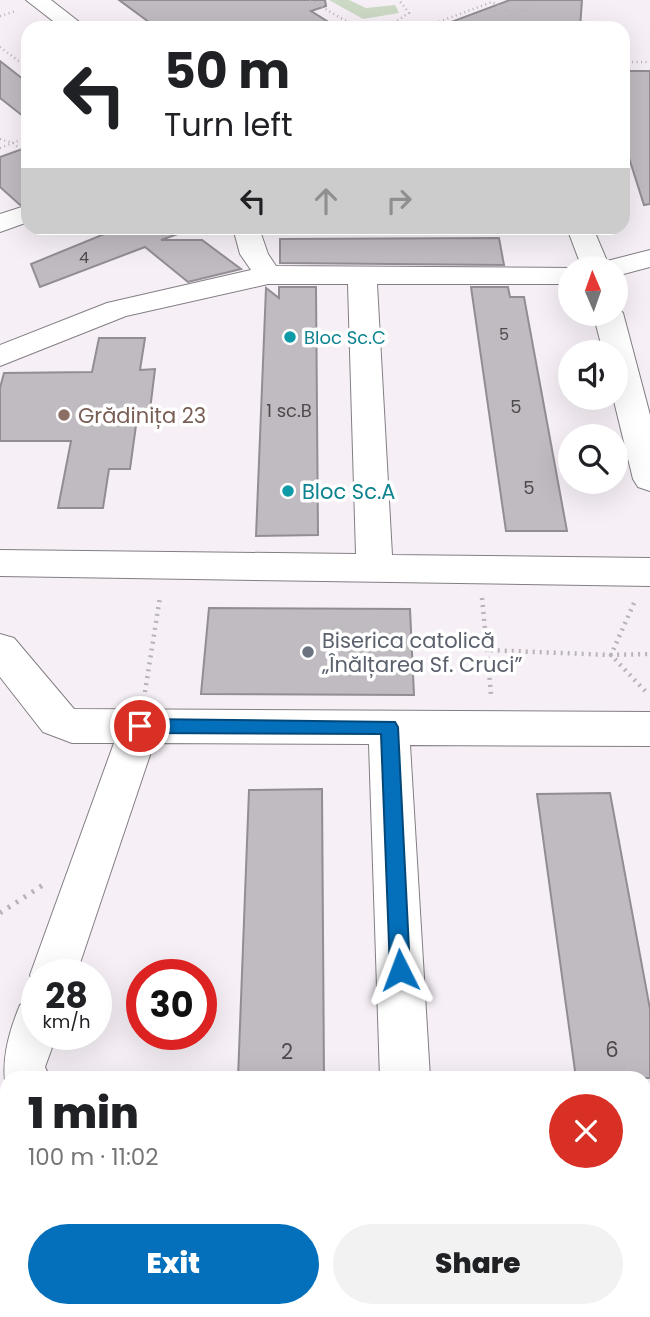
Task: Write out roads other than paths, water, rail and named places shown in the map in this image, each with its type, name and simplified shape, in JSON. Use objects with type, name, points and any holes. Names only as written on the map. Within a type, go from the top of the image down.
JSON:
[{"type":"street","points":[[37,0],[66,21]]},
{"type":"street","points":[[0,224],[21,216]]},
{"type":"street","points":[[248,235],[254,254],[268,275]]},
{"type":"street","points":[[582,235],[591,256]]},
{"type":"street","points":[[628,264],[650,258]]},
{"type":"street","points":[[0,356],[117,309],[268,275],[558,275]]},
{"type":"street","points":[[362,276],[375,568]]},
{"type":"street","points":[[611,326],[650,479]]},
{"type":"street","points":[[0,562],[643,572]]},
{"type":"street","points":[[0,649],[57,720],[72,726],[650,729]]},
{"type":"street","points":[[59,959],[140,726]]},
{"type":"street","points":[[389,727],[405,1071]]},
{"type":"place","name":"Bloc Sc.C","points":[[290,337]]},
{"type":"place","name":"Grădinița 23","points":[[64,415]]},
{"type":"place","name":"Bloc Sc.A","points":[[288,491]]},
{"type":"place","name":"Biserica catolică „Înălțarea Sf. Cruci”","points":[[308,652]]}]
